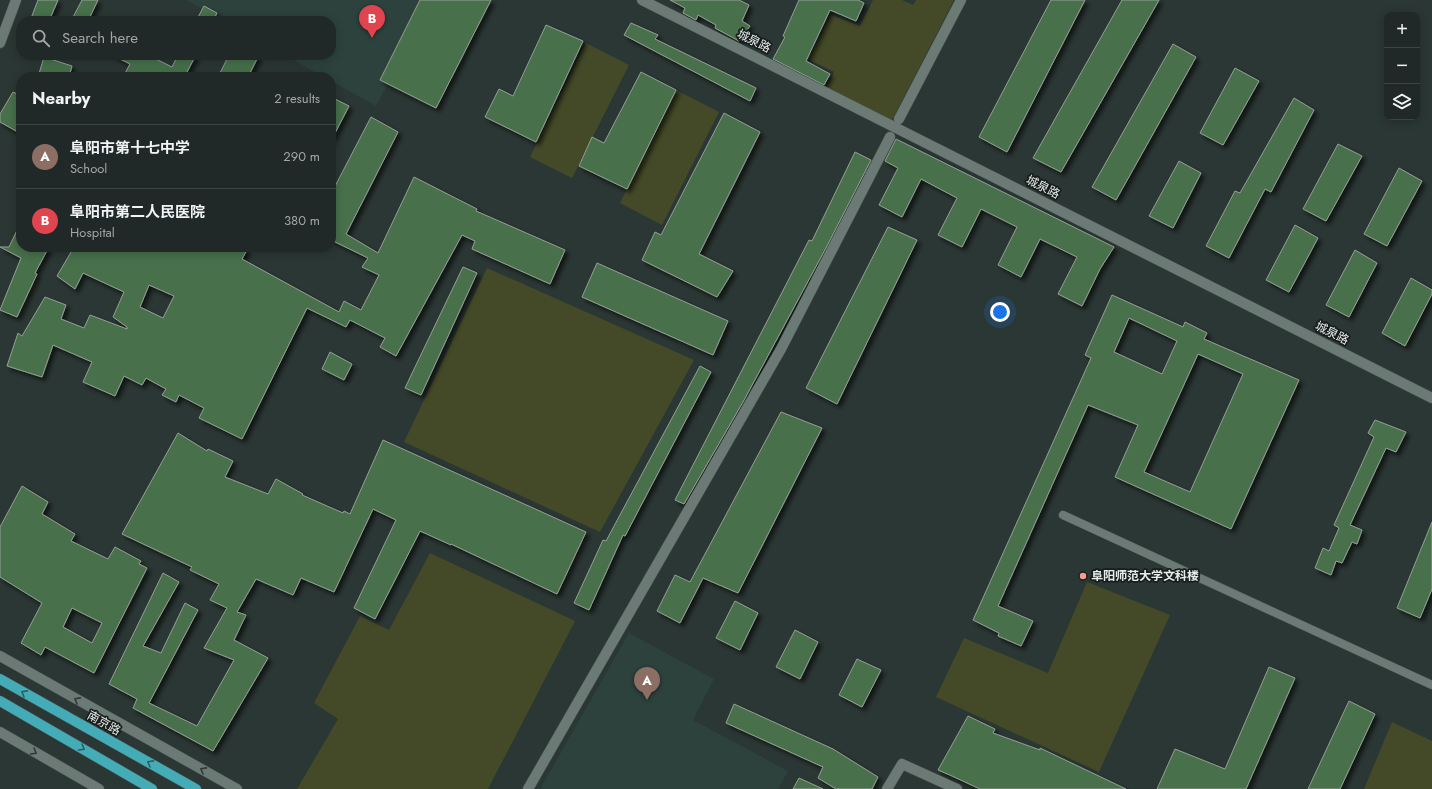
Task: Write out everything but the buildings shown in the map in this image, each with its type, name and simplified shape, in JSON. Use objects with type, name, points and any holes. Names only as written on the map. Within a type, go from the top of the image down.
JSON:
[{"type":"main road","name":"南京路","points":[[0,679],[196,789]]},
{"type":"main road","points":[[0,701],[152,789]]},
{"type":"street","points":[[0,43],[16,0]]},
{"type":"street","name":"城泉路","points":[[642,0],[1432,398]]},
{"type":"street","points":[[899,119],[961,0]]},
{"type":"street","points":[[528,789],[781,349],[890,137]]},
{"type":"street","points":[[1063,515],[1432,686]]},
{"type":"street","points":[[0,656],[237,789]]},
{"type":"street","points":[[0,732],[99,789]]},
{"type":"street","points":[[887,789],[902,764],[957,789]]},
{"type":"shaded area","points":[[186,0],[434,0],[376,106],[336,84],[336,72],[315,72],[294,60],[336,60],[336,16],[215,16]]},
{"type":"shaded area","points":[[629,633],[714,679],[693,720],[788,771],[778,789],[540,789]]},
{"type":"green space","points":[[873,0],[902,0],[913,5],[916,0],[954,0],[892,120],[826,89],[834,72],[808,59],[831,15],[860,26]]},
{"type":"green space","points":[[586,43],[629,65],[572,178],[530,157]]},
{"type":"green space","points":[[676,90],[719,112],[662,225],[620,203]]},
{"type":"green space","points":[[487,268],[694,360],[600,532],[404,442]]},
{"type":"green space","points":[[430,553],[575,621],[488,789],[297,789],[338,719],[314,703],[360,616],[389,630]]},
{"type":"green space","points":[[1087,582],[1170,615],[1099,772],[936,697],[964,638],[1048,673]]},
{"type":"green space","points":[[1392,722],[1432,741],[1432,789],[1364,789]]},
{"type":"place","name":"阜阳市第二人民医院","points":[[372,38]]},
{"type":"place","name":"阜阳师范大学文科楼","points":[[1083,576]]},
{"type":"place","name":"阜阳市第十七中学","points":[[647,700]]}]
